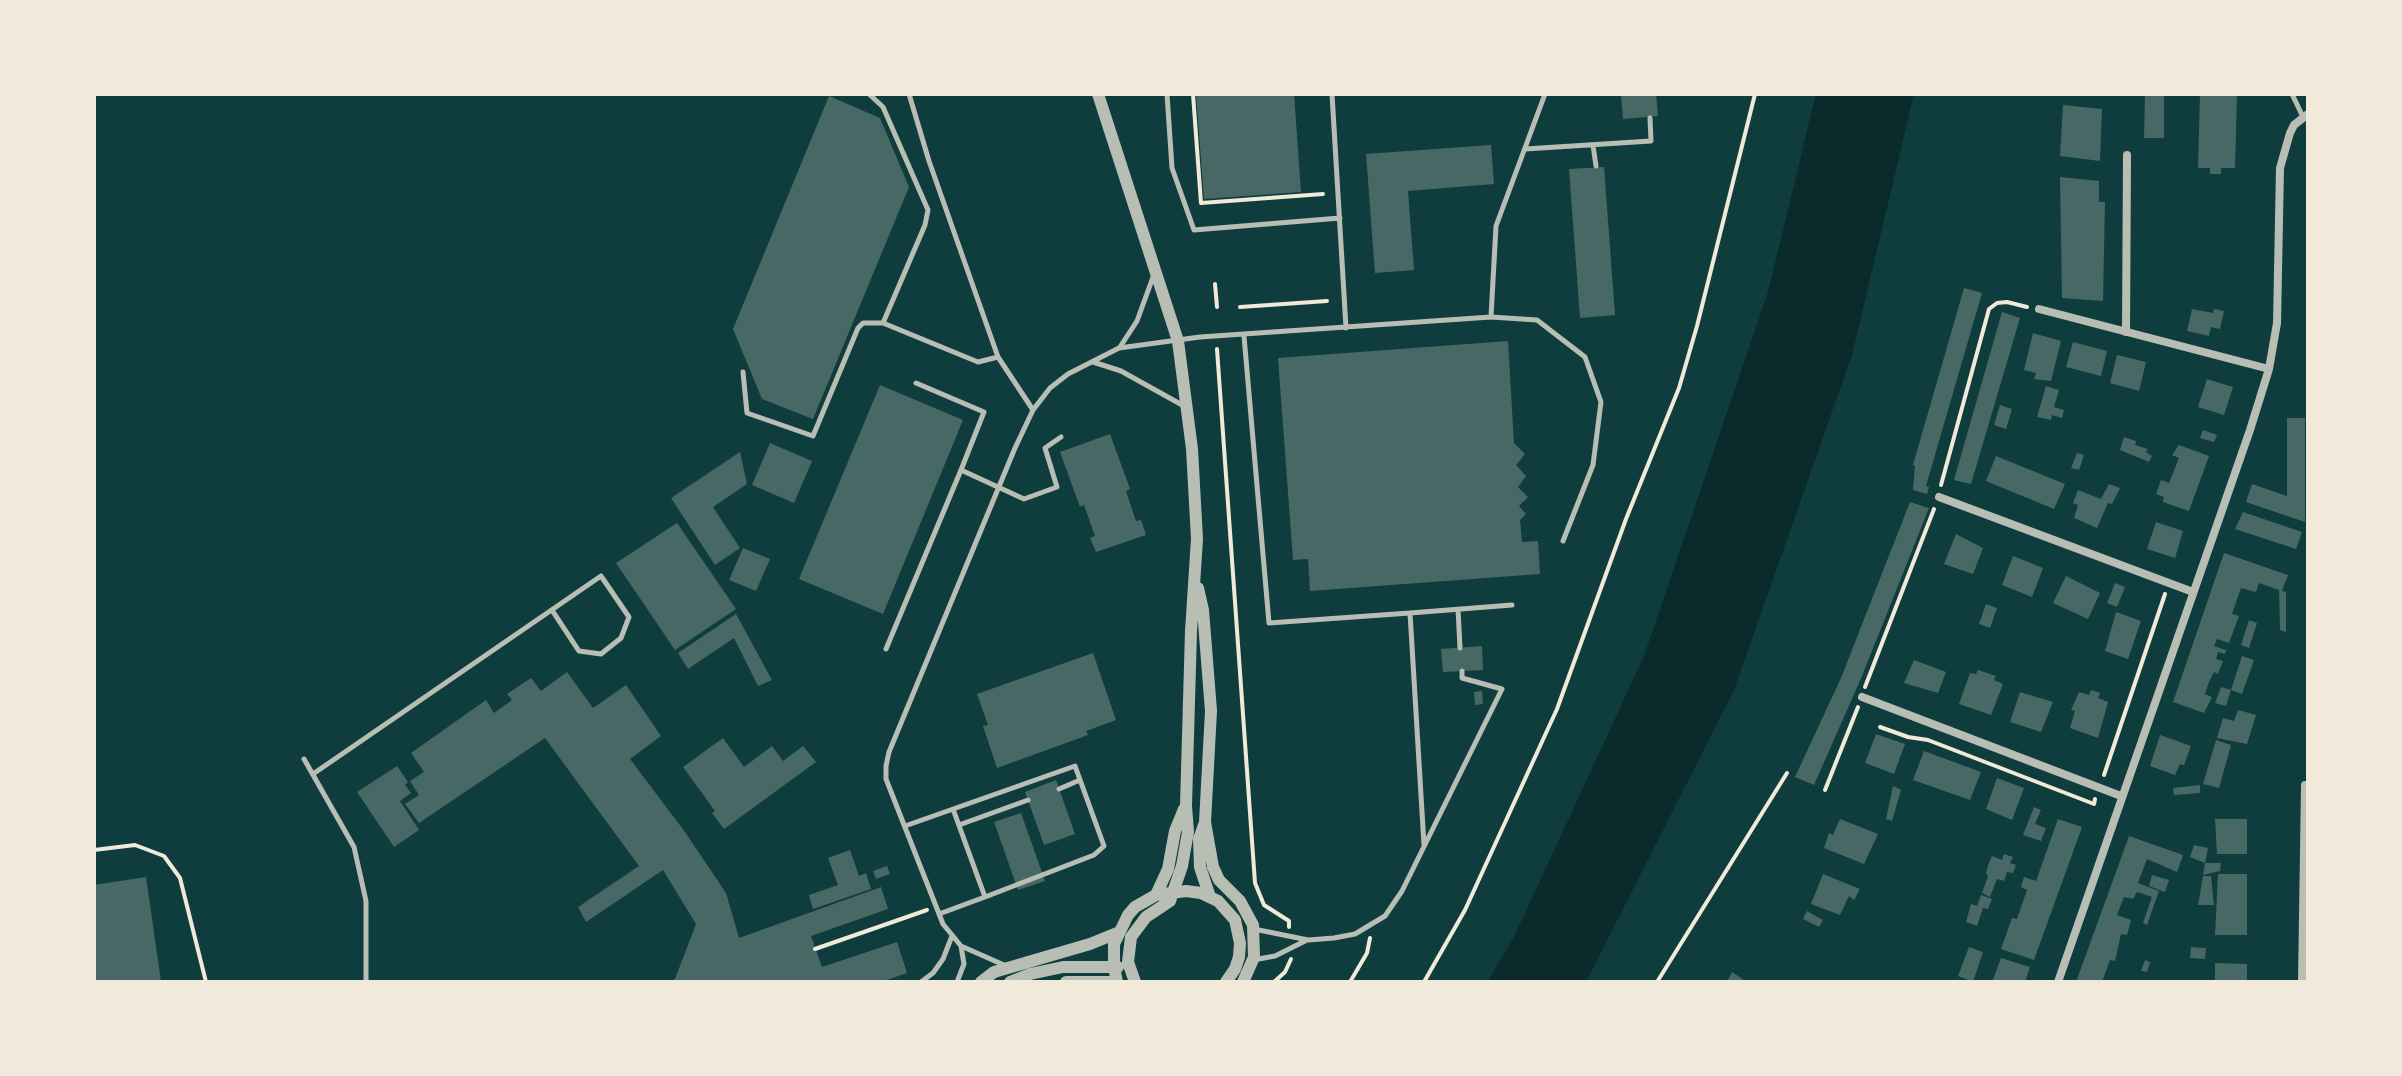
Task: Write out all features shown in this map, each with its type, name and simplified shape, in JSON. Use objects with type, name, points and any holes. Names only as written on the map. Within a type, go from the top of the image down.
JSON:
[{"type":"street","points":[[1098,94],[1178,341],[1195,484],[1196,577],[1191,631],[1188,832],[1182,866],[1166,906],[1146,917],[1131,937],[1128,950],[1133,978]]},
{"type":"street","points":[[2058,982],[2269,369],[2277,323],[2280,168],[2285,142],[2294,125],[2305,115]]},
{"type":"street","points":[[2126,332],[2127,155]]},
{"type":"street","points":[[2039,309],[2269,369]]},
{"type":"street","points":[[1939,497],[2193,592]]},
{"type":"street","points":[[1196,577],[1203,610],[1211,711],[1205,822],[1213,867],[1226,889],[1240,901],[1253,929],[1253,960],[1243,982]]},
{"type":"street","points":[[1862,697],[2121,796]]},
{"type":"street","points":[[2302,982],[2305,785]]},
{"type":"street","points":[[1156,895],[1168,869],[1175,831],[1186,806]]},
{"type":"street","points":[[1205,822],[1199,839],[1200,867],[1210,897]]},
{"type":"street","points":[[1117,982],[1113,955],[1117,933],[1135,907],[1156,895],[1174,891],[1201,893],[1210,897],[1224,907],[1237,927],[1239,957],[1226,982]]},
{"type":"street","points":[[1237,927],[1253,929]]},
{"type":"street","points":[[981,982],[994,972],[1117,933]]},
{"type":"street","points":[[1010,982],[1063,967],[1114,967],[1124,969],[1133,978]]},
{"type":"street","points":[[1066,982],[1110,982]]},
{"type":"lane","points":[[869,94],[883,107],[928,210],[925,225],[883,323]]},
{"type":"lane","points":[[909,94],[929,161],[998,357],[1033,410]]},
{"type":"lane","points":[[1167,94],[1172,168],[1194,230],[1340,218]]},
{"type":"lane","points":[[1332,94],[1346,328]]},
{"type":"lane","points":[[1491,317],[1496,226],[1545,94]]},
{"type":"lane","points":[[2292,94],[2305,115]]},
{"type":"lane","points":[[1525,149],[1651,141],[1650,118]]},
{"type":"lane","points":[[1593,145],[1596,166]]},
{"type":"lane","points":[[1119,348],[1142,310],[1156,268]]},
{"type":"lane","points":[[957,982],[964,964],[961,946],[938,910],[886,779],[889,752],[1033,410],[1050,388],[1119,348],[1216,337],[1491,317],[1537,320],[1585,357],[1601,402],[1593,465],[1563,541]]},
{"type":"lane","points":[[743,372],[747,413],[813,436],[858,328],[863,323],[883,323],[978,362],[998,357]]},
{"type":"lane","points":[[1244,336],[1269,623],[1512,605]]},
{"type":"lane","points":[[1092,362],[1121,371],[1188,409]]},
{"type":"lane","points":[[886,649],[984,412],[916,383]]},
{"type":"lane","points":[[961,470],[1024,499],[1057,487],[1045,448],[1061,437]]},
{"type":"lane","points":[[313,774],[601,576],[629,617],[621,638],[601,654],[579,651],[552,610]]},
{"type":"lane","points":[[1458,609],[1460,648]]},
{"type":"lane","points":[[1410,613],[1424,845]]},
{"type":"lane","points":[[1253,929],[1308,940],[1334,938],[1366,929],[1385,916],[1394,905],[1502,689],[1462,678],[1462,671]]},
{"type":"lane","points":[[304,759],[354,847],[366,901],[366,982]]},
{"type":"lane","points":[[905,826],[1075,766],[1104,846],[1094,855],[985,897],[938,910]]},
{"type":"lane","points":[[1059,789],[1080,780]]},
{"type":"lane","points":[[959,825],[1028,800]]},
{"type":"lane","points":[[953,809],[985,897]]},
{"type":"lane","points":[[921,982],[933,973],[943,959],[953,935]]},
{"type":"lane","points":[[1253,960],[1275,956],[1308,940]]},
{"type":"lane","points":[[961,946],[1009,968]]},
{"type":"path","points":[[1193,94],[1201,203],[1323,194]]},
{"type":"path","points":[[1424,982],[1465,910],[1557,709],[1626,519],[1679,388],[1755,94]]},
{"type":"path","points":[[1190,190],[1200,187]]},
{"type":"path","points":[[1209,203],[1209,211]]},
{"type":"path","points":[[1215,284],[1217,307]]},
{"type":"path","points":[[1240,307],[1327,301]]},
{"type":"path","points":[[1825,790],[1939,497],[1989,309],[1997,303],[2007,302],[2039,309]]},
{"type":"path","points":[[1216,337],[1255,883],[1264,905],[1289,921],[1290,936]]},
{"type":"path","points":[[2102,779],[2166,592]]},
{"type":"path","points":[[1880,727],[1928,740],[2094,804]]},
{"type":"path","points":[[1657,982],[1787,773]]},
{"type":"path","points":[[94,850],[135,845],[164,856],[180,878],[206,982]]},
{"type":"path","points":[[815,949],[938,910]]},
{"type":"path","points":[[1350,982],[1370,944],[1366,929]]},
{"type":"path","points":[[1274,982],[1291,964],[1291,947]]},
{"type":"water","points":[[1816,94],[1914,94],[1852,355],[1734,690],[1586,982],[1487,982],[1513,939],[1644,656],[1768,292]]},
{"type":"building","points":[[1196,94],[1294,94],[1301,192],[1204,199]]},
{"type":"building","points":[[1621,94],[1656,94],[1658,116],[1623,119]]},
{"type":"building","points":[[2145,94],[2164,94],[2164,138],[2144,138]]},
{"type":"building","points":[[2200,94],[2237,95],[2235,168],[2221,168],[2221,174],[2210,174],[2210,168],[2198,168]]},
{"type":"building","points":[[829,96],[880,118],[909,187],[813,419],[762,399],[733,329]]},
{"type":"building","points":[[2063,105],[2102,109],[2100,161],[2060,156]]},
{"type":"building","points":[[1491,145],[1494,184],[1408,191],[1414,270],[1375,273],[1366,154]]},
{"type":"building","points":[[1604,167],[1615,315],[1580,318],[1569,169]]},
{"type":"building","points":[[2060,177],[2099,181],[2099,202],[2105,202],[2103,301],[2062,298]]},
{"type":"building","points":[[1964,288],[1982,293],[1926,486],[1929,487],[1927,494],[1913,490],[1913,465]]},
{"type":"building","points":[[2192,309],[2213,313],[2214,309],[2224,311],[2220,329],[2211,327],[2209,336],[2187,331]]},
{"type":"building","points":[[2002,312],[2020,318],[1971,484],[1954,480]]},
{"type":"building","points":[[2033,333],[2061,341],[2051,381],[2034,379],[2036,373],[2024,370]]},
{"type":"building","points":[[1508,341],[1514,443],[1525,454],[1516,465],[1526,476],[1518,487],[1528,497],[1519,506],[1526,514],[1520,520],[1522,542],[1538,541],[1540,574],[1310,591],[1308,559],[1293,560],[1278,358]]},
{"type":"building","points":[[2073,342],[2107,351],[2101,376],[2066,367]]},
{"type":"building","points":[[2117,355],[2146,362],[2139,391],[2110,383]]},
{"type":"building","points":[[2207,379],[2233,387],[2224,415],[2198,407]]},
{"type":"building","points":[[880,385],[963,420],[883,614],[799,579]]},
{"type":"building","points":[[2046,386],[2059,390],[2054,407],[2064,410],[2062,418],[2052,415],[2051,420],[2037,417]]},
{"type":"building","points":[[2000,405],[2012,409],[2006,429],[1994,425]]},
{"type":"building","points":[[2287,418],[2305,418],[2305,522],[2246,502],[2252,484],[2287,496]]},
{"type":"building","points":[[2203,430],[2217,435],[2214,442],[2200,438]]},
{"type":"building","points":[[1110,434],[1130,489],[1126,491],[1136,521],[1141,520],[1146,535],[1096,552],[1090,538],[1095,536],[1084,505],[1080,507],[1060,452]]},
{"type":"building","points":[[2124,437],[2148,449],[2146,452],[2152,456],[2149,462],[2120,450]]},
{"type":"building","points":[[770,443],[812,461],[794,503],[752,485]]},
{"type":"building","points":[[2179,445],[2209,456],[2189,511],[2163,502],[2164,497],[2156,494],[2161,480],[2169,483],[2179,458],[2172,455]]},
{"type":"building","points":[[740,452],[747,484],[713,507],[740,548],[715,565],[671,498]]},
{"type":"building","points":[[2077,453],[2084,455],[2079,470],[2071,468]]},
{"type":"building","points":[[1996,456],[2065,484],[2054,509],[1986,481]]},
{"type":"building","points":[[2109,484],[2120,488],[2112,504],[2108,503],[2097,528],[2074,518],[2078,505],[2073,503],[2078,490],[2101,499]]},
{"type":"building","points":[[1910,502],[1929,508],[1862,676],[1814,785],[1795,777],[1841,678]]},
{"type":"building","points":[[2243,512],[2302,532],[2296,549],[2235,529]]},
{"type":"building","points":[[2156,522],[2183,531],[2175,558],[2147,549]]},
{"type":"building","points":[[677,523],[736,609],[675,650],[616,563]]},
{"type":"building","points":[[1956,534],[1983,548],[1973,574],[1944,564]]},
{"type":"building","points":[[743,548],[770,559],[756,591],[729,580]]},
{"type":"building","points":[[2224,553],[2288,575],[2282,591],[2286,592],[2286,632],[2280,630],[2279,590],[2259,583],[2256,592],[2241,588],[2232,614],[2239,616],[2229,643],[2217,639],[2214,646],[2226,650],[2225,654],[2218,652],[2216,659],[2223,661],[2218,674],[2214,672],[2209,682],[2205,694],[2212,697],[2204,713],[2173,702]]},
{"type":"building","points":[[2013,556],[2043,568],[2032,597],[2002,585]]},
{"type":"building","points":[[2066,576],[2100,593],[2088,619],[2053,603]]},
{"type":"building","points":[[2115,583],[2125,587],[2117,607],[2107,603]]},
{"type":"building","points":[[1986,604],[1997,608],[1990,628],[1979,624]]},
{"type":"building","points":[[2116,612],[2141,621],[2128,659],[2105,651]]},
{"type":"building","points":[[736,614],[772,680],[758,686],[734,638],[688,669],[678,653]]},
{"type":"building","points":[[2249,620],[2257,623],[2249,648],[2241,645]]},
{"type":"building","points":[[1482,646],[1483,670],[1443,672],[1441,649]]},
{"type":"building","points":[[1093,653],[1116,720],[1086,731],[1088,735],[997,768],[983,726],[988,725],[977,694]]},
{"type":"building","points":[[2242,656],[2254,660],[2242,694],[2231,690]]},
{"type":"building","points":[[1914,660],[1946,672],[1938,693],[1904,683]]},
{"type":"building","points":[[1978,670],[1996,676],[1994,680],[2003,684],[1991,715],[1959,704],[1970,673],[1976,674]]},
{"type":"building","points":[[567,672],[593,708],[626,685],[661,736],[630,759],[726,893],[739,938],[881,887],[888,909],[811,936],[822,967],[897,942],[907,973],[881,982],[668,982],[675,979],[696,924],[663,870],[586,922],[578,907],[639,866],[545,738],[419,823],[405,804],[419,795],[410,781],[424,772],[411,753],[486,700],[494,713],[512,700],[507,694],[531,678],[541,691]]},
{"type":"building","points":[[2221,687],[2231,690],[2226,706],[2215,703]]},
{"type":"building","points":[[2091,690],[2100,693],[2098,698],[2108,702],[2098,738],[2070,728],[2075,711],[2071,710],[2079,692],[2089,695]]},
{"type":"building","points":[[1482,691],[1483,704],[1475,705],[1474,692]]},
{"type":"building","points":[[2020,692],[2053,702],[2041,732],[2010,722]]},
{"type":"building","points":[[2238,710],[2256,715],[2247,744],[2217,738],[2223,718],[2234,721]]},
{"type":"building","points":[[1876,734],[1905,744],[1894,774],[1865,763]]},
{"type":"building","points":[[2160,735],[2191,746],[2184,765],[2180,764],[2175,775],[2150,766]]},
{"type":"building","points":[[723,738],[744,767],[772,746],[783,761],[803,746],[816,762],[724,829],[712,813],[715,811],[683,767]]},
{"type":"building","points":[[2216,740],[2231,745],[2219,788],[2203,784]]},
{"type":"building","points":[[1924,751],[1981,772],[1970,800],[1913,780]]},
{"type":"building","points":[[397,766],[408,782],[405,785],[411,793],[400,801],[419,830],[394,847],[357,792]]},
{"type":"building","points":[[1997,778],[2024,788],[2012,820],[1986,809]]},
{"type":"building","points":[[1056,780],[1075,834],[1044,845],[1025,792]]},
{"type":"building","points":[[2200,785],[2200,793],[2174,795],[2173,788]]},
{"type":"building","points":[[1893,786],[1901,790],[1892,821],[1886,819]]},
{"type":"building","points":[[2034,807],[2041,810],[2035,824],[2046,828],[2041,841],[2023,835]]},
{"type":"building","points":[[1021,813],[1045,881],[1018,890],[994,822]]},
{"type":"building","points":[[1840,819],[1878,834],[1864,864],[1824,848],[1829,833],[1833,835]]},
{"type":"building","points":[[2058,819],[2082,827],[2034,960],[2001,949],[2012,918],[2017,919],[2027,890],[2021,887],[2024,877],[2036,881]]},
{"type":"building","points":[[2215,819],[2247,819],[2247,854],[2217,854]]},
{"type":"building","points":[[2129,836],[2183,855],[2177,872],[2147,859],[2138,883],[2159,891],[2147,925],[2143,923],[2152,897],[2137,892],[2133,899],[2124,897],[2117,915],[2131,920],[2127,935],[2121,934],[2115,961],[2110,960],[2102,982],[2076,982]]},
{"type":"building","points":[[2194,845],[2208,848],[2205,863],[2190,857]]},
{"type":"building","points":[[850,850],[859,876],[866,873],[871,889],[813,909],[809,895],[838,885],[828,858]]},
{"type":"building","points":[[2004,854],[2013,857],[2010,863],[2016,865],[2013,873],[2007,872],[2004,881],[1997,879],[1990,897],[1982,893],[1988,865],[1992,856],[2002,860]]},
{"type":"building","points":[[2205,863],[2221,863],[2220,871],[2203,875]]},
{"type":"building","points":[[887,866],[890,874],[876,879],[873,871]]},
{"type":"building","points":[[1823,874],[1860,889],[1854,900],[1849,896],[1840,915],[1811,904]]},
{"type":"building","points":[[2218,874],[2247,874],[2247,935],[2215,935]]},
{"type":"building","points":[[2152,875],[2169,880],[2165,892],[2149,886]]},
{"type":"building","points":[[2203,876],[2211,876],[2214,905],[2198,905]]},
{"type":"building","points":[[146,877],[161,982],[94,982],[94,885]]},
{"type":"building","points":[[1981,895],[1992,899],[1988,909],[1983,908],[1977,926],[1966,922],[1971,904],[1977,906]]},
{"type":"building","points":[[1807,911],[1823,920],[1819,927],[1803,919]]},
{"type":"building","points":[[1969,947],[1983,952],[1973,982],[1958,976]]},
{"type":"building","points":[[2191,947],[2206,948],[2205,959],[2190,958]]},
{"type":"building","points":[[2001,958],[2030,967],[2025,982],[1992,982]]},
{"type":"building","points":[[2145,960],[2150,962],[2147,972],[2141,971]]},
{"type":"building","points":[[2215,963],[2247,964],[2247,982],[2215,982]]},
{"type":"building","points":[[1732,972],[1747,982],[1727,982]]}]
